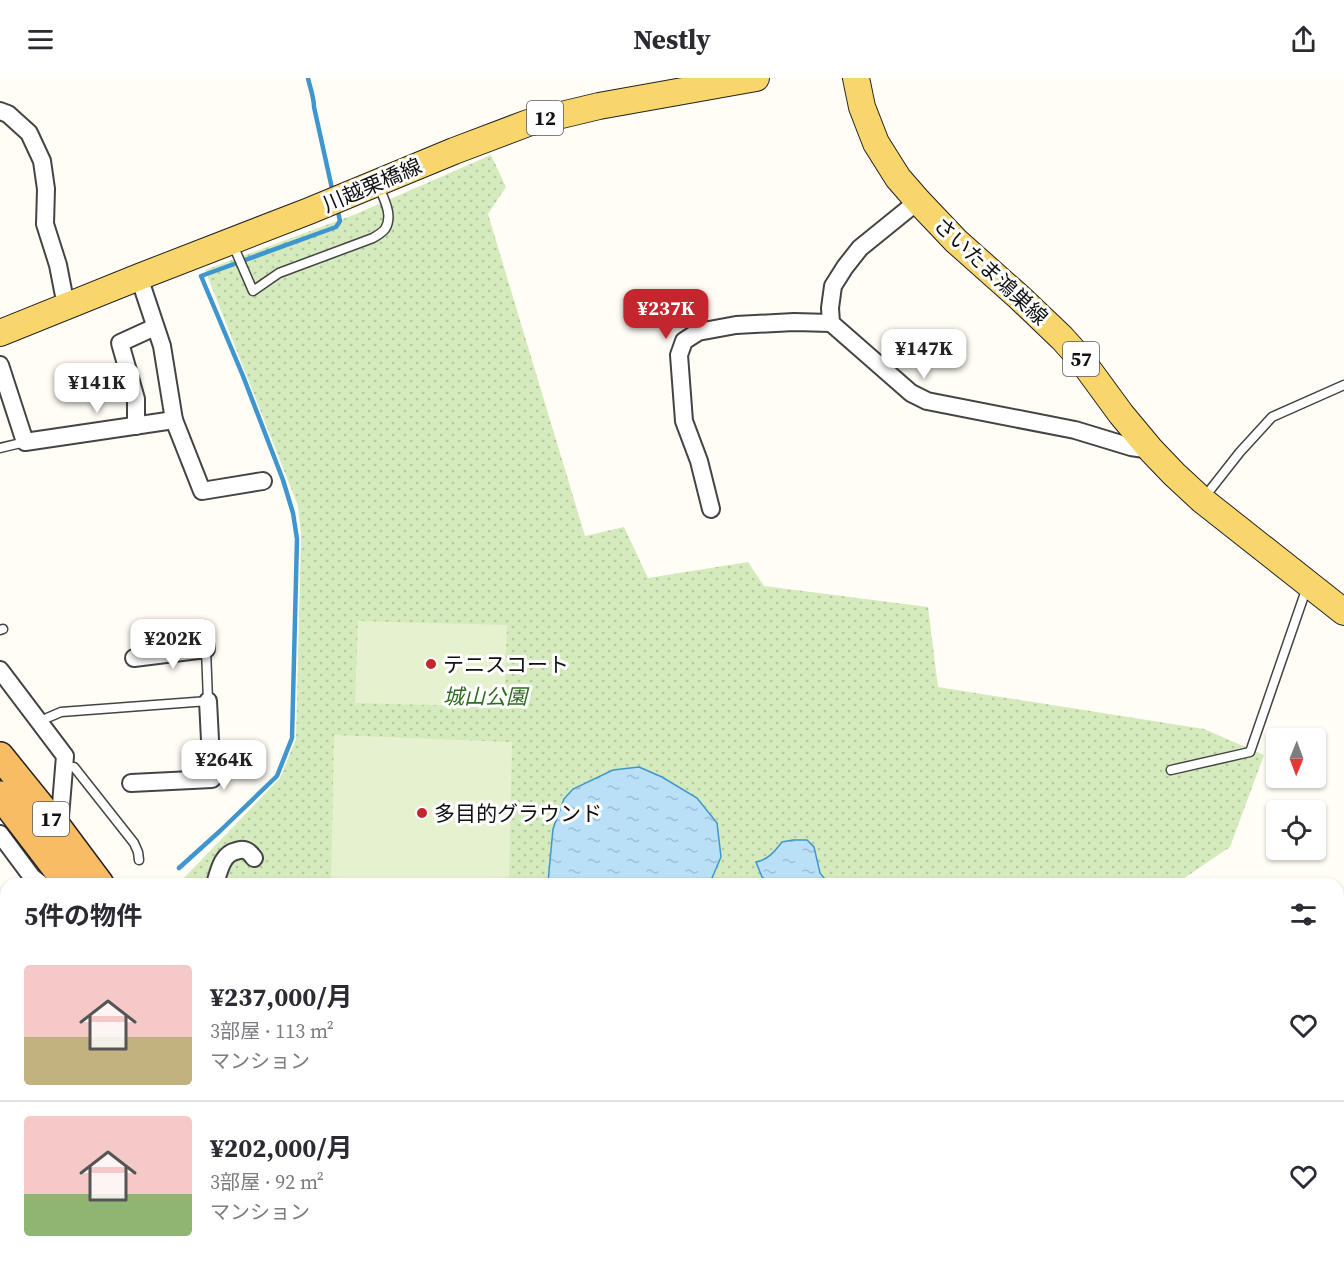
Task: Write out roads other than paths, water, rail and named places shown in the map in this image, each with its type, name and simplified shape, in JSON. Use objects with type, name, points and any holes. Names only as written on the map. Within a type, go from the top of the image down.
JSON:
[{"type":"highway","name":"17","points":[[0,756],[96,878]]},
{"type":"highway","name":"17","points":[[0,795],[63,878]]},
{"type":"main road","name":"川越栗橋線","points":[[0,333],[528,123],[599,105],[730,80],[756,78]]},
{"type":"main road","name":"さいたま鴻巣線","points":[[856,78],[862,107],[876,143],[898,178],[918,201],[956,241],[1062,338],[1080,358],[1121,414],[1174,474],[1202,500],[1344,612]]},
{"type":"street","points":[[0,111],[8,114],[29,134],[42,161],[46,189],[45,224],[58,265],[66,306]]},
{"type":"street","points":[[831,323],[830,308],[833,286],[845,267],[860,248],[918,201]]},
{"type":"street","points":[[139,276],[162,346],[174,420],[202,491],[262,482]]},
{"type":"street","points":[[711,509],[699,461],[684,421],[680,355],[684,341],[698,332],[736,325],[831,323],[911,393],[927,401],[1076,430],[1131,447],[1151,450]]},
{"type":"street","points":[[136,426],[136,399],[120,343],[155,327]]},
{"type":"street","points":[[0,365],[25,442],[174,420]]},
{"type":"street","points":[[135,658],[206,649],[203,629]]},
{"type":"street","points":[[0,670],[65,756],[59,829]]},
{"type":"street","points":[[131,783],[212,779],[208,700]]},
{"type":"street","points":[[0,834],[33,878]]},
{"type":"street","points":[[217,878],[226,856],[232,852],[246,850],[254,858]]},
{"type":"lane","points":[[231,242],[253,291],[279,273],[373,238],[384,230],[388,220],[388,211],[378,182]]},
{"type":"lane","points":[[1202,500],[1239,452],[1272,417],[1344,386]]},
{"type":"lane","points":[[0,448],[25,442]]},
{"type":"lane","points":[[1171,770],[1250,752],[1308,584]]},
{"type":"lane","points":[[39,724],[61,712],[208,700],[206,649]]},
{"type":"lane","points":[[65,768],[74,767],[134,843],[138,852],[138,860]]},
{"type":"water","points":[[639,767],[662,777],[697,798],[717,823],[721,857],[712,878],[548,878],[553,829],[564,799],[573,789],[613,770]]},
{"type":"water","points":[[807,840],[814,847],[820,873],[824,878],[762,877],[756,862],[768,857],[782,842]]},
{"type":"waterway","points":[[308,78],[333,193]]},
{"type":"waterway","points":[[179,868],[277,776],[292,738],[297,539],[293,513],[283,480],[243,376],[201,276],[336,227],[340,221],[337,207]]},
{"type":"place","name":"テニスコート","points":[[431,664]]},
{"type":"place","name":"多目的グラウンド","points":[[422,813]]},
{"type":"park label","name":"城山公園","points":[[485,696]]}]
